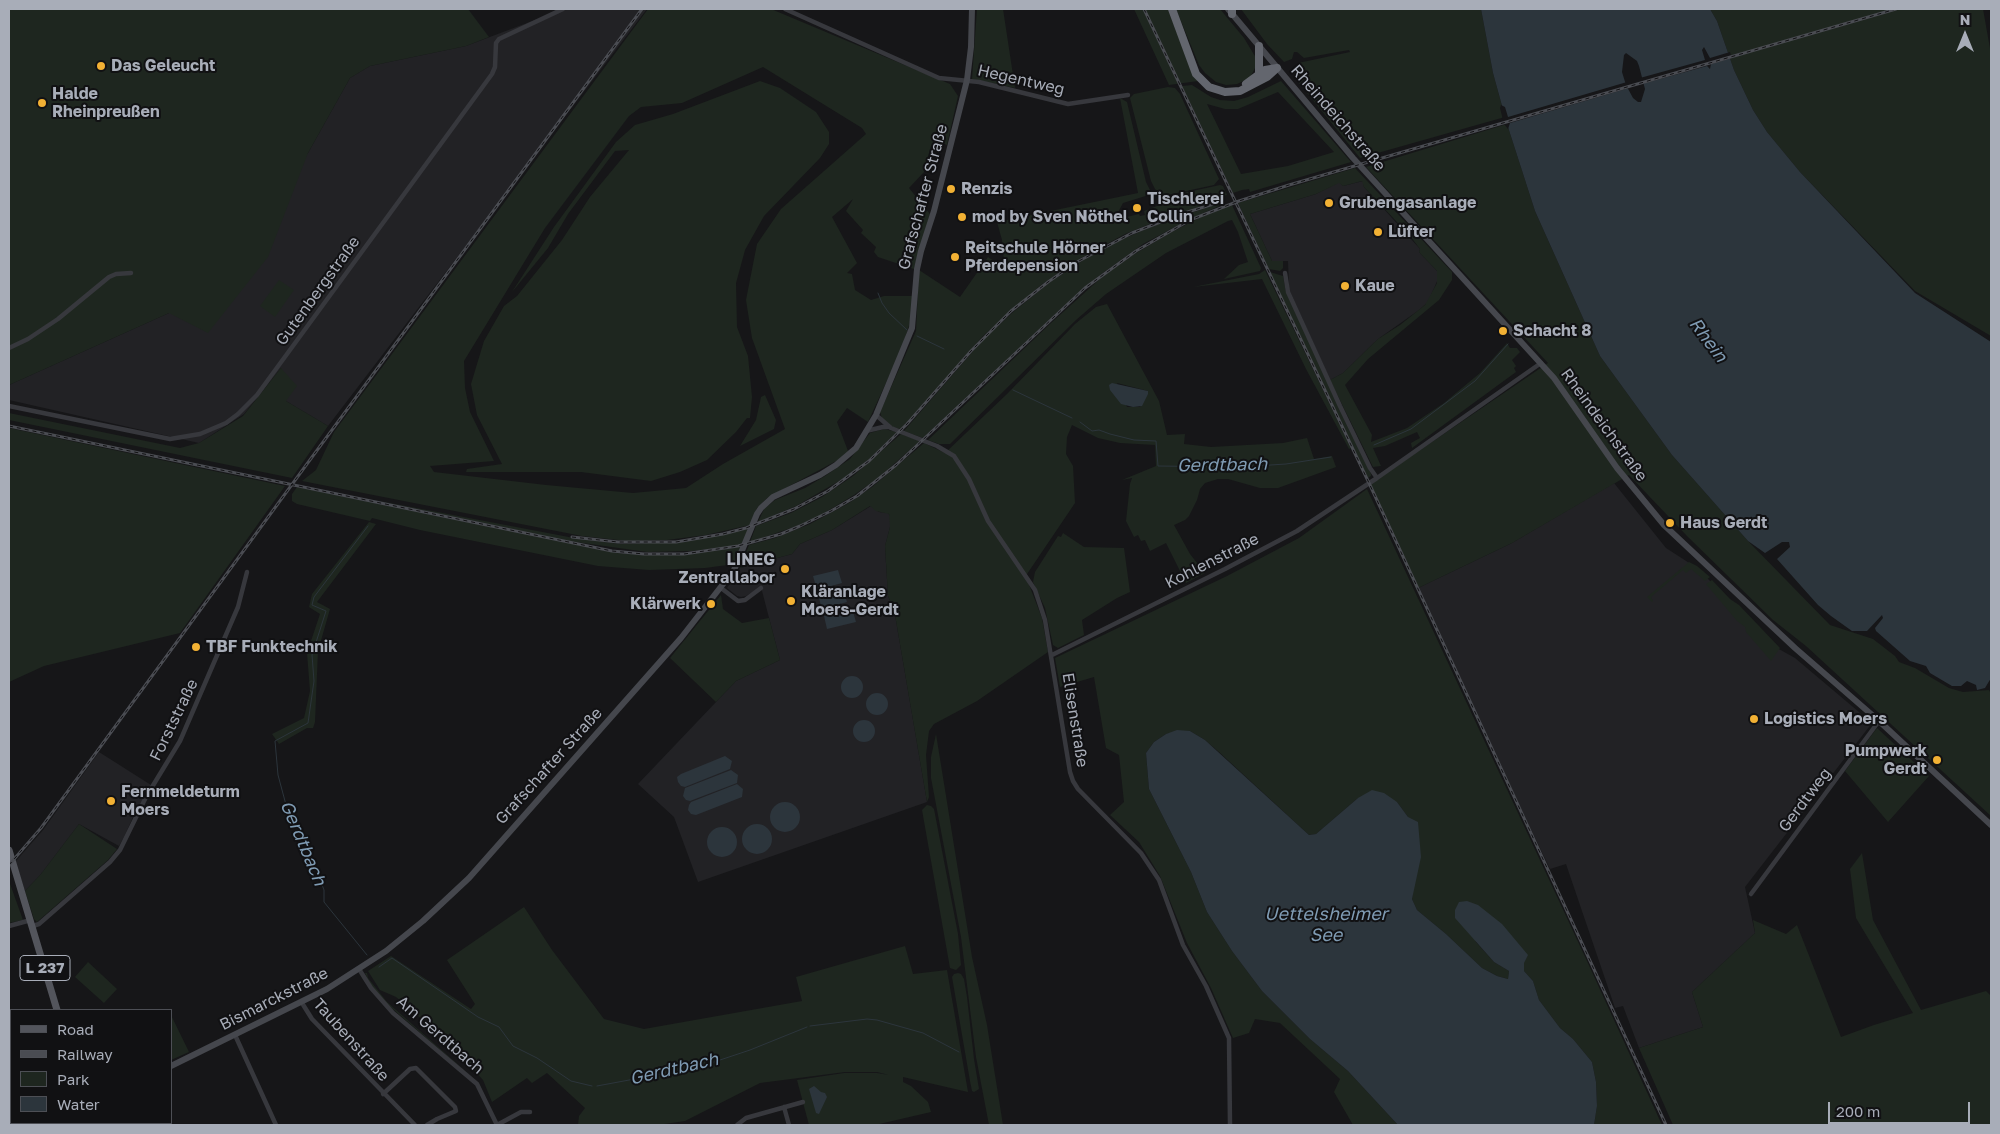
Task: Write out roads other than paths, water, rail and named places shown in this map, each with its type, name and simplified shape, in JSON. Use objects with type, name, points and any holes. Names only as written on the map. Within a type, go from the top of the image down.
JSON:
[{"type":"highway","points":[[1172,9],[1196,74],[1209,88],[1225,92],[1240,91],[1267,77],[1277,68]]},
{"type":"highway","points":[[1259,46],[1259,73]]},
{"type":"highway","points":[[1191,60],[1207,80],[1225,88],[1246,84],[1264,70],[1277,68]]},
{"type":"main road","name":"Grafschafter Straße","points":[[386,951],[424,921],[469,878],[662,661],[734,570],[757,514],[762,508],[773,497],[836,465],[849,455],[866,432],[876,415],[910,337],[914,320],[915,287],[921,251],[934,211],[967,80],[971,47],[972,9]]},
{"type":"main road","name":"Rheindeichstraße","points":[[1231,11],[1353,158],[1554,378],[1623,475],[1664,525],[1795,648],[1879,721],[1991,825]]},
{"type":"main road","name":"L 237","points":[[9,850],[58,1009]]},
{"type":"main road","name":"Bismarckstraße","points":[[172,1066],[302,1003],[386,951]]},
{"type":"street","name":"Gutenbergstraße","points":[[9,406],[170,439],[200,434],[226,423],[238,414],[257,394],[492,74],[496,60],[496,43],[499,39],[563,9]]},
{"type":"street","name":"Hegentweg","points":[[785,9],[931,75],[967,80],[1068,104],[1128,95]]},
{"type":"street","points":[[9,348],[28,339],[58,319],[108,277],[116,274],[131,273]]},
{"type":"street","points":[[1285,273],[1288,292],[1344,415],[1370,468],[1377,478]]},
{"type":"street","name":"Kohlenstraße","points":[[1052,655],[1217,574],[1296,531],[1377,478],[1540,363]]},
{"type":"street","name":"Elisenstraße","points":[[876,415],[891,428],[946,450],[962,465],[988,521],[1035,590],[1045,620],[1052,655],[1073,781],[1078,789],[1142,853],[1154,872],[1183,945],[1206,986],[1229,1038],[1230,1125]]},
{"type":"street","points":[[866,432],[883,427],[891,428]]},
{"type":"street","name":"Forststraße","points":[[32,923],[39,924],[110,862],[120,850],[146,797],[180,741],[238,608],[247,572]]},
{"type":"street","points":[[721,588],[738,601],[745,600],[761,588]]},
{"type":"street","name":"Gerdtweg","points":[[1751,894],[1879,721]]},
{"type":"street","points":[[9,926],[32,923]]},
{"type":"street","name":"Am Gerdtbach","points":[[359,969],[371,988],[394,1013],[476,1084],[497,1125],[521,1112],[530,1112]]},
{"type":"street","name":"Taubenstraße","points":[[302,1003],[312,1019],[415,1125]]},
{"type":"street","points":[[236,1035],[276,1125]]},
{"type":"street","name":"Taubenstraße","points":[[383,1094],[410,1068],[416,1068],[451,1101],[456,1111],[427,1125]]},
{"type":"street","points":[[740,1124],[746,1118],[803,1102]]},
{"type":"street","points":[[784,1107],[789,1125]]},
{"type":"water","name":"Rhein","points":[[1481,9],[1710,9],[1717,21],[1734,70],[1753,110],[1767,132],[1800,172],[1915,293],[1991,342],[1991,678],[1985,688],[1977,690],[1976,685],[1967,681],[1961,686],[1952,686],[1930,673],[1926,666],[1910,661],[1876,631],[1875,628],[1883,618],[1882,615],[1867,631],[1852,631],[1831,616],[1818,605],[1777,559],[1790,547],[1789,542],[1782,542],[1765,553],[1748,541],[1672,455],[1600,356],[1535,211],[1493,73]],"holes":[[[1626,53],[1637,61],[1645,89],[1641,102],[1633,98],[1622,72],[1624,55]]]},
{"type":"water","points":[[1112,383],[1148,391],[1142,406],[1133,407],[1121,404],[1110,390],[1109,385]]},
{"type":"water","points":[[838,570],[842,583],[817,590],[813,576]]},
{"type":"water","points":[[843,589],[847,602],[822,609],[818,595]]},
{"type":"water","points":[[852,608],[856,622],[827,629],[824,616]]},
{"type":"water","points":[[852,676],[860,679],[863,687],[860,695],[852,698],[844,695],[841,687],[844,679]]},
{"type":"water","points":[[877,693],[885,696],[888,704],[885,712],[877,715],[869,712],[866,704],[869,696]]},
{"type":"water","points":[[864,720],[872,723],[875,731],[872,739],[864,742],[856,739],[853,731],[856,723]]},
{"type":"water","name":"Uettelsheimer See","points":[[1177,730],[1190,731],[1205,740],[1309,835],[1316,834],[1358,798],[1372,790],[1384,793],[1397,802],[1408,817],[1418,822],[1421,857],[1412,899],[1417,910],[1482,968],[1497,976],[1508,979],[1509,971],[1494,962],[1455,918],[1455,910],[1459,902],[1467,901],[1478,905],[1502,924],[1528,955],[1524,963],[1524,971],[1533,981],[1539,1000],[1560,1028],[1573,1039],[1592,1062],[1596,1082],[1597,1106],[1594,1125],[1398,1125],[1348,1071],[1310,1039],[1262,991],[1232,951],[1207,912],[1191,872],[1149,789],[1146,753],[1154,742],[1166,734]]},
{"type":"water","points":[[725,756],[732,761],[730,769],[685,787],[681,786],[678,782],[677,777],[681,774]]},
{"type":"water","points":[[731,770],[738,775],[737,783],[690,801],[686,800],[683,796],[685,788]]},
{"type":"water","points":[[737,784],[743,789],[742,797],[696,815],[691,814],[688,810],[691,802]]},
{"type":"water","points":[[785,802],[791,803],[799,811],[799,823],[791,831],[785,832],[779,831],[771,823],[770,817],[771,811],[779,803]]},
{"type":"water","points":[[757,824],[763,825],[771,833],[771,845],[763,853],[757,854],[751,853],[743,845],[742,839],[743,833],[751,825]]},
{"type":"water","points":[[722,827],[728,828],[736,836],[736,848],[728,856],[722,857],[716,856],[708,848],[707,842],[708,836],[716,828]]},
{"type":"water","points":[[814,1086],[825,1093],[827,1097],[819,1114],[816,1113],[809,1089]]},
{"type":"waterway","name":"Gerdtbach","points":[[878,293],[889,313],[907,330]]},
{"type":"waterway","name":"Gerdtbach","points":[[917,336],[944,349]]},
{"type":"waterway","name":"Gerdtbach","points":[[1374,445],[1411,429],[1475,381],[1508,344]]},
{"type":"waterway","name":"Gerdtbach","points":[[1013,390],[1072,418]]},
{"type":"waterway","name":"Gerdtbach","points":[[1080,422],[1092,431],[1099,430],[1134,440],[1156,441],[1158,466],[1240,467],[1286,464],[1331,457]]},
{"type":"waterway","name":"Gerdtbach","points":[[367,955],[324,902],[324,890],[311,856],[302,835],[292,824],[289,816],[278,775],[275,741],[308,723],[314,681],[312,655],[326,611],[312,605],[314,597],[368,526]]},
{"type":"waterway","name":"Gerdtbach","points":[[379,967],[392,958],[478,1017],[499,1027],[513,1046],[537,1058],[571,1081],[592,1086]]},
{"type":"waterway","name":"Gerdtbach","points":[[810,1026],[867,1019],[877,1020],[923,1033],[959,1052]]},
{"type":"waterway","name":"Gerdtbach","points":[[597,1086],[699,1067],[750,1050],[807,1027]]},
{"type":"railway","points":[[9,865],[41,828],[642,9]]},
{"type":"railway","points":[[1144,9],[1369,483],[1666,1125]]},
{"type":"railway","points":[[9,426],[612,551],[644,554],[684,554],[738,546],[781,534],[831,511],[857,496],[896,465],[1085,288],[1136,251],[1190,220],[1239,201],[1289,185],[1896,9]]},
{"type":"railway","points":[[572,537],[618,542],[676,542],[746,528],[794,509],[828,491],[869,461],[907,424],[971,351],[1011,311],[1048,282],[1077,262],[1132,233],[1181,214],[1217,203]]},
{"type":"place","name":"Das Geleucht","points":[[101,66]]},
{"type":"place","name":"Halde Rheinpreußen","points":[[42,103]]},
{"type":"place","name":"Renzis","points":[[951,189]]},
{"type":"place","name":"Grubengasanlage","points":[[1329,203]]},
{"type":"place","name":"Tischlerei Collin","points":[[1137,208]]},
{"type":"place","name":"mod by Sven Nöthel","points":[[962,217]]},
{"type":"place","name":"Lüfter","points":[[1378,232]]},
{"type":"place","name":"Reitschule Hörner Pferdepension","points":[[955,257]]},
{"type":"place","name":"Kaue","points":[[1345,286]]},
{"type":"place","name":"Schacht 8","points":[[1503,331]]},
{"type":"place","name":"Haus Gerdt","points":[[1670,523]]},
{"type":"place","name":"LINEG Zentrallabor","points":[[785,569]]},
{"type":"place","name":"Kläranlage Moers-Gerdt","points":[[791,601]]},
{"type":"place","name":"Klärwerk","points":[[711,604]]},
{"type":"place","name":"TBF Funktechnik","points":[[196,647]]},
{"type":"place","name":"Logistics Moers","points":[[1754,719]]},
{"type":"place","name":"Pumpwerk Gerdt","points":[[1937,760]]},
{"type":"place","name":"Fernmeldeturm Moers","points":[[111,801]]}]
